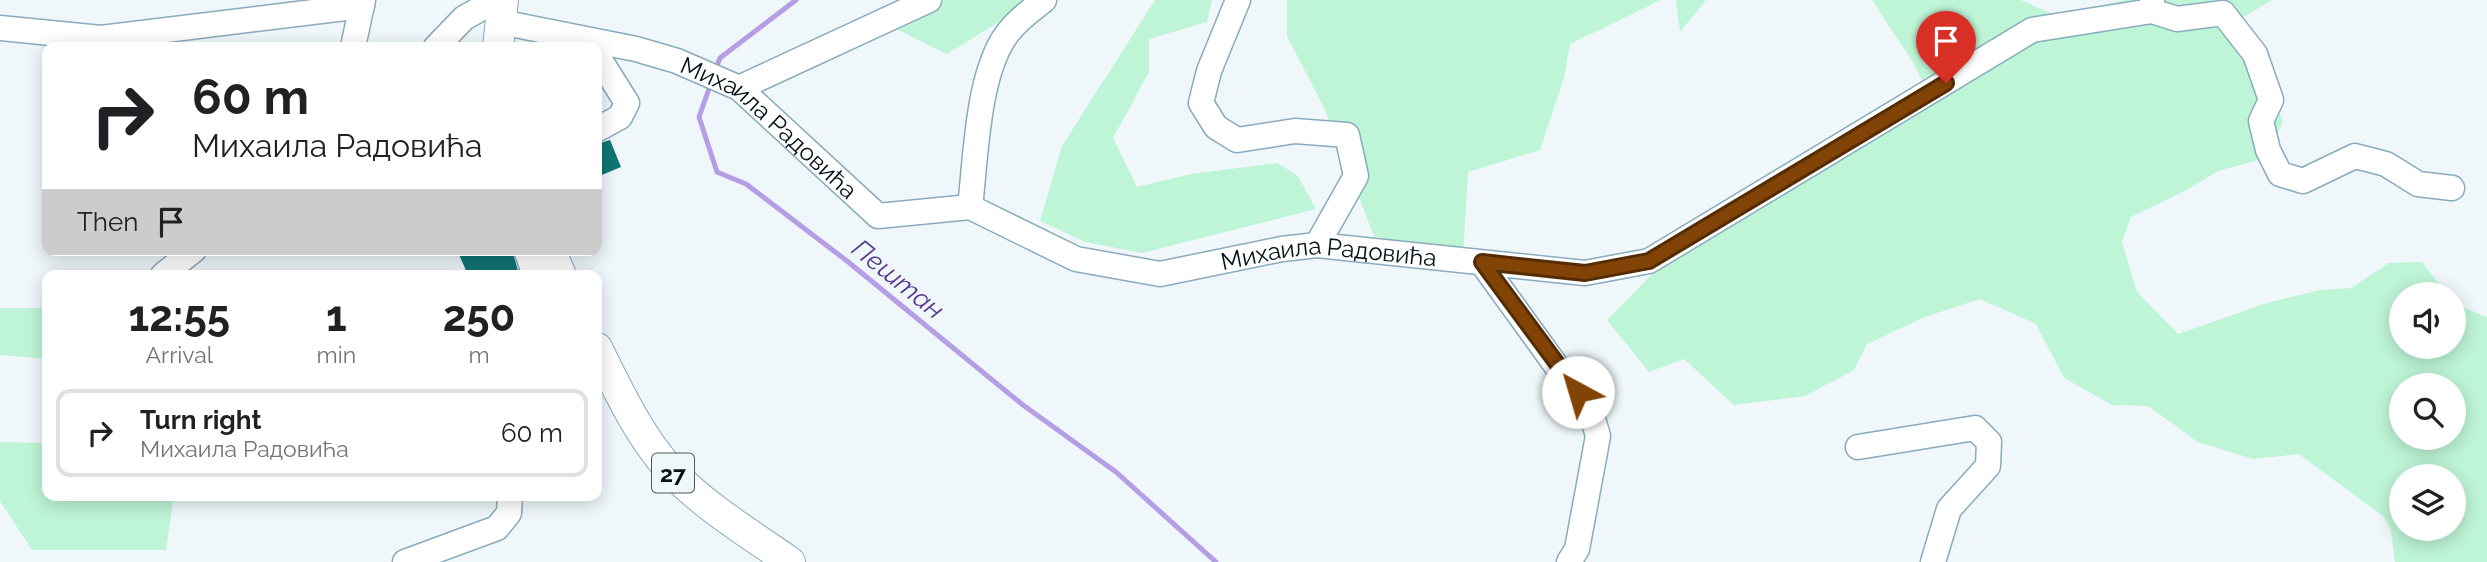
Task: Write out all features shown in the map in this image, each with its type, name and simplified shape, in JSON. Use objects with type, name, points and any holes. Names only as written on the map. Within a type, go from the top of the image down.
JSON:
[{"type":"main road","name":"27","points":[[602,358],[638,426],[670,470],[697,495],[790,562]]},
{"type":"street","points":[[739,88],[929,0]]},
{"type":"street","points":[[970,207],[982,98],[993,62],[1009,30],[1044,0]]},
{"type":"street","points":[[1238,0],[1209,71],[1201,103],[1216,127],[1237,140],[1295,131],[1347,135],[1356,176],[1317,245]]},
{"type":"street","points":[[0,28],[101,38],[362,3],[354,42]]},
{"type":"street","points":[[2152,6],[2177,19],[2223,13],[2255,54],[2271,100],[2261,121],[2268,149],[2280,174],[2303,181],[2355,156],[2386,164],[2418,184],[2452,188]]},
{"type":"street","name":"Михаила Радовића","points":[[602,49],[677,61],[739,88],[878,216],[970,207],[1076,259],[1160,274],[1282,249],[1317,245],[1585,273],[1649,261],[2032,30],[2152,6]]},
{"type":"street","points":[[441,42],[464,18],[499,17]]},
{"type":"street","name":"Михаила Радовића","points":[[499,17],[576,42]]},
{"type":"street","points":[[602,63],[627,103],[620,117],[602,127]]},
{"type":"street","points":[[169,270],[187,256]]},
{"type":"street","points":[[1482,262],[1569,382],[1588,402],[1598,436],[1577,550],[1569,562]]},
{"type":"street","points":[[1858,447],[1975,428],[1989,442],[1988,466],[1950,509],[1933,562]]},
{"type":"street","points":[[404,562],[497,527],[509,513],[510,501]]},
{"type":"green space","points":[[945,0],[1025,0],[1005,18],[947,54],[886,24]]},
{"type":"green space","points":[[1155,0],[1212,0],[1207,22],[1149,39],[1149,72],[1113,138],[1137,187],[1191,174],[1277,163],[1298,176],[1316,209],[1142,253],[1085,242],[1040,221],[1062,146]]},
{"type":"green space","points":[[1287,0],[1661,0],[1570,44],[1564,78],[1540,150],[1468,172],[1463,257],[1374,236],[1325,110],[1287,36]]},
{"type":"green space","points":[[1676,0],[1706,0],[1680,32]]},
{"type":"green space","points":[[1872,0],[2021,0],[2057,16],[2125,0],[2272,0],[2236,22],[2251,46],[2283,121],[2266,158],[2218,171],[2185,191],[2131,217],[2122,242],[2137,292],[2178,334],[2267,303],[2320,290],[2351,288],[2389,263],[2422,262],[2437,282],[2389,282],[2389,359],[2466,359],[2466,309],[2487,317],[2487,562],[2395,562],[2392,541],[2466,541],[2466,464],[2389,464],[2389,526],[2384,517],[2299,454],[2253,459],[2198,442],[2148,406],[2112,405],[2064,378],[2036,324],[1980,299],[1925,317],[1867,344],[1854,370],[1805,396],[1734,405],[1684,359],[1649,372],[1607,320],[1660,266],[1934,103],[1912,61]]},
{"type":"green space","points":[[0,308],[42,308],[42,359],[0,355]]},
{"type":"green space","points":[[0,442],[42,443],[42,501],[173,501],[166,550],[32,550],[0,501]]},
{"type":"building","points":[[610,140],[621,167],[602,175],[602,142]]},
{"type":"building","points":[[460,256],[514,256],[518,270],[466,270]]},
{"type":"waterway","name":"Пештан","points":[[715,71],[720,58],[796,0]]},
{"type":"waterway","name":"Пештан","points":[[711,83],[699,117],[717,172],[746,184],[847,261],[1023,405],[1116,472],[1216,562]]},
{"type":"route","points":[[1578,392],[1482,262],[1585,273],[1649,261],[1946,83]]}]
